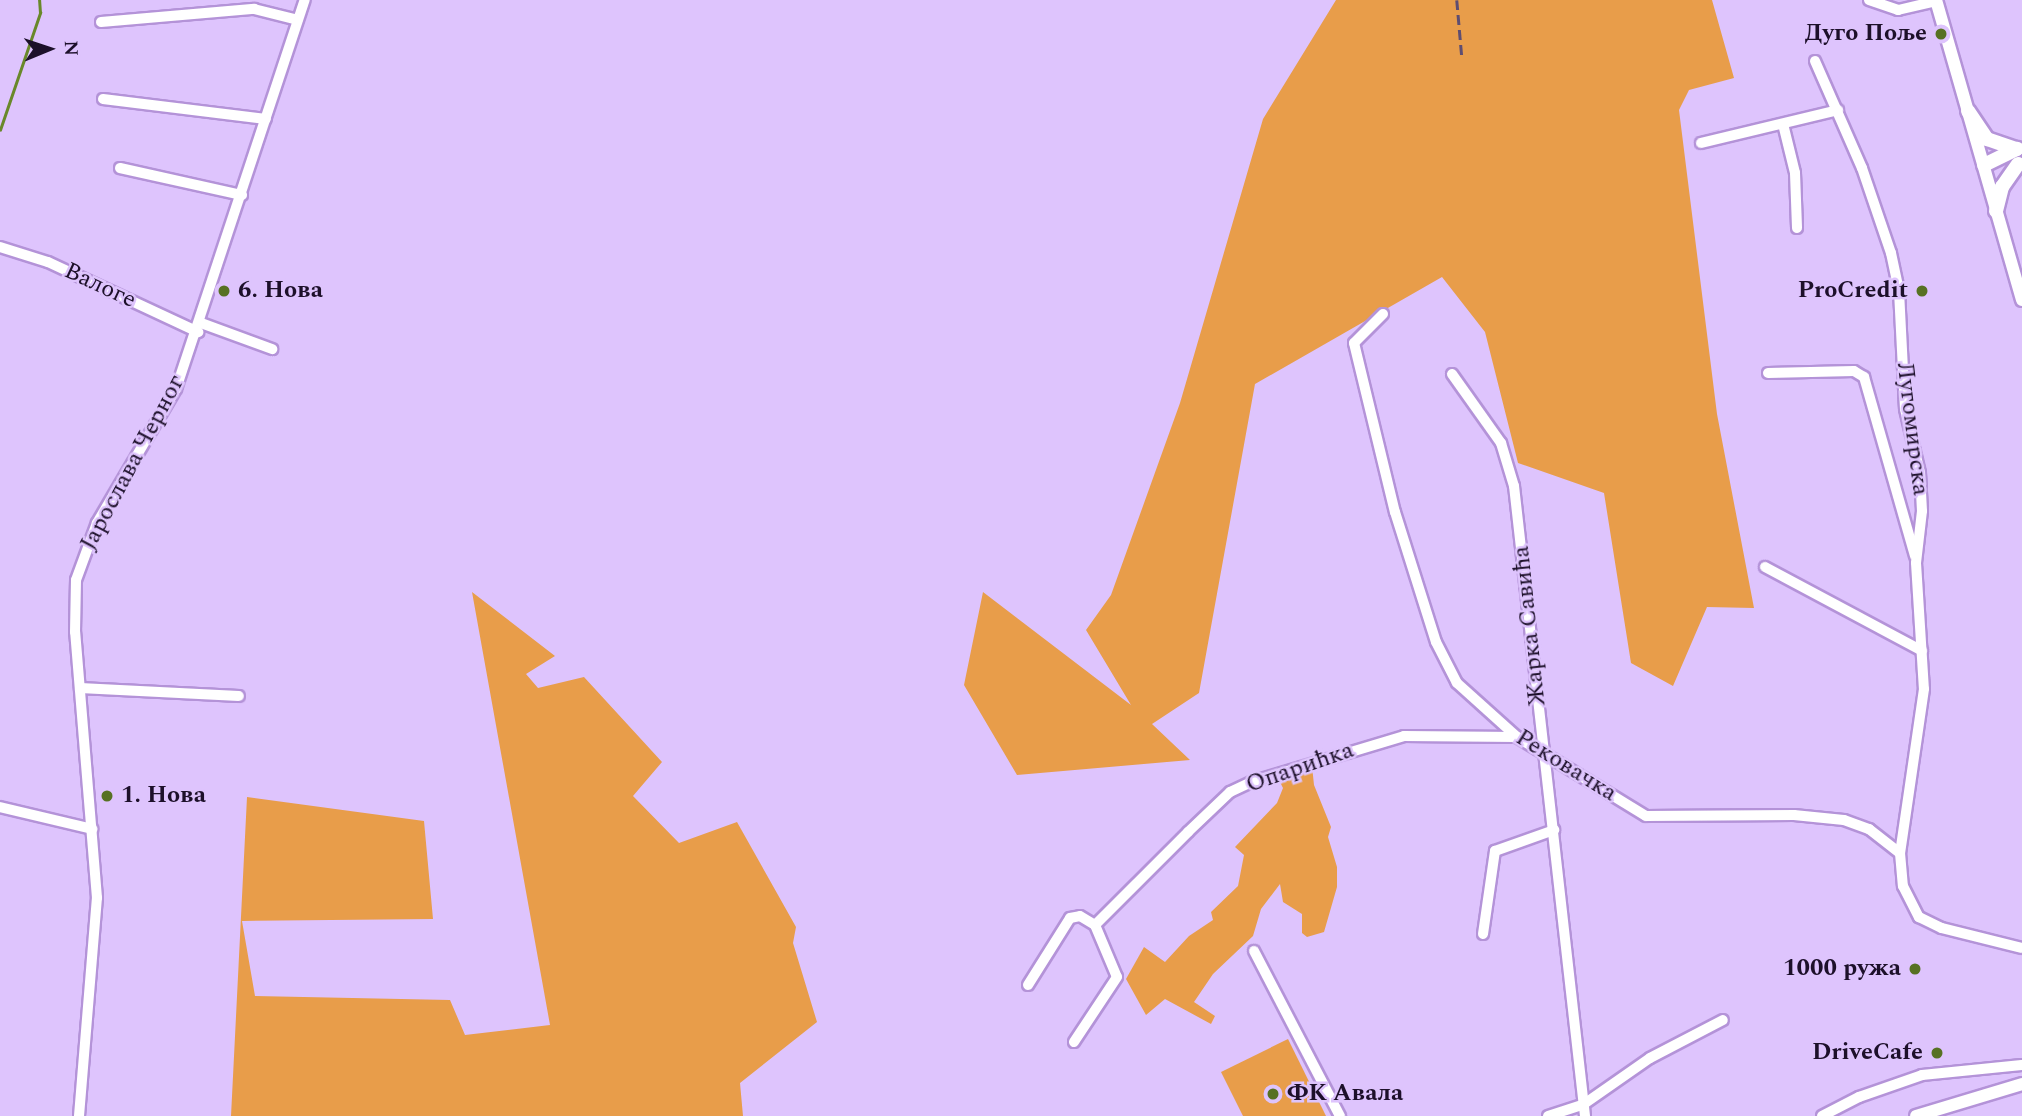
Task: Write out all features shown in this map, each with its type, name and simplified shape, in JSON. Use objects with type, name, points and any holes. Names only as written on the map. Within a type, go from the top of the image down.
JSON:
[{"type":"highway","points":[[1968,111],[1987,139],[2020,156]]},
{"type":"highway","points":[[1983,165],[2020,156]]},
{"type":"highway","points":[[1996,211],[2002,187],[2020,156]]},
{"type":"main road","points":[[1936,1],[2022,300]]},
{"type":"main road","points":[[1916,1116],[2022,1084]]},
{"type":"street","name":"Јарослава Черног","points":[[79,1116],[96,936],[92,829],[74,600],[80,560],[97,523],[168,406],[199,328],[305,0]]},
{"type":"street","points":[[1868,0],[1898,10],[1936,1]]},
{"type":"street","points":[[102,22],[254,9],[298,20]]},
{"type":"street","name":"Лугомирска","points":[[1815,61],[1878,209],[1898,284],[1905,409],[1922,495],[1916,556],[1923,704],[1900,853]]},
{"type":"street","points":[[103,99],[267,119]]},
{"type":"street","points":[[1701,143],[1838,110]]},
{"type":"street","points":[[1783,124],[1795,173],[1797,228]]},
{"type":"street","points":[[120,168],[242,195]]},
{"type":"street","name":"Валоге","points":[[0,247],[48,262],[199,328],[272,349]]},
{"type":"street","name":"Рековачка","points":[[1383,314],[1354,343],[1383,470],[1427,614],[1457,683],[1517,737],[1646,816],[1751,813],[1844,820],[1874,831],[1900,853]]},
{"type":"street","points":[[1768,373],[1854,371],[1864,377],[1916,556]]},
{"type":"street","name":"Жарка Савића","points":[[1452,374],[1507,457],[1554,830],[1585,1116]]},
{"type":"street","points":[[1765,567],[1922,651]]},
{"type":"street","points":[[80,688],[239,696]]},
{"type":"street","name":"Опарићка","points":[[1095,925],[1230,792],[1251,782],[1404,736],[1517,737]]},
{"type":"street","points":[[0,807],[92,829]]},
{"type":"street","points":[[1483,934],[1494,851],[1554,830]]},
{"type":"street","points":[[1900,853],[1903,886],[1919,917],[1942,928],[2022,948]]},
{"type":"street","points":[[1028,985],[1070,918],[1080,916],[1095,925],[1117,977],[1074,1042]]},
{"type":"street","points":[[1254,951],[1340,1116]]},
{"type":"street","points":[[1548,1116],[1584,1104],[1650,1058],[1723,1020]]},
{"type":"street","points":[[1822,1116],[1859,1097],[1922,1075],[2022,1065]]},
{"type":"shaded area","points":[[1336,0],[1712,0],[1734,78],[1689,90],[1679,110],[1717,414],[1754,608],[1707,607],[1673,686],[1631,663],[1604,493],[1518,463],[1485,332],[1442,277],[1255,384],[1199,693],[1152,724],[1190,760],[1017,775],[964,685],[983,592],[1131,705],[1086,630],[1111,595],[1180,403],[1263,119]]},
{"type":"shaded area","points":[[472,592],[555,656],[526,674],[538,688],[584,677],[662,762],[633,796],[679,843],[737,822],[796,927],[793,943],[817,1022],[740,1083],[743,1116],[231,1116],[247,797],[424,821],[433,919],[242,921],[255,996],[450,1000],[465,1035],[550,1025]]},
{"type":"shaded area","points":[[1312,766],[1314,785],[1331,827],[1328,837],[1337,867],[1337,887],[1324,932],[1307,937],[1302,933],[1302,914],[1283,902],[1280,884],[1261,909],[1253,936],[1213,974],[1194,1002],[1215,1016],[1211,1024],[1165,999],[1146,1015],[1126,979],[1144,947],[1165,962],[1189,936],[1213,920],[1211,912],[1238,886],[1244,855],[1235,847],[1277,803],[1283,788],[1277,776]]},
{"type":"shaded area","name":"ФК Авала","points":[[1288,1039],[1326,1116],[1243,1116],[1221,1072]]},
{"type":"waterway","points":[[0,130],[40,13],[39,0]]},
{"type":"railway","points":[[1457,0],[1462,57]]},
{"type":"place","name":"Дуго Поље","points":[[1941,34]]},
{"type":"place","name":"6. Нова","points":[[224,291]]},
{"type":"place","name":"ProCredit","points":[[1922,291]]},
{"type":"place","name":"1. Нова","points":[[107,796]]},
{"type":"place","name":"1000 ружа","points":[[1915,969]]},
{"type":"place","name":"DriveCafe","points":[[1937,1053]]},
{"type":"place","name":"ФК Авала","points":[[1273,1094]]}]
